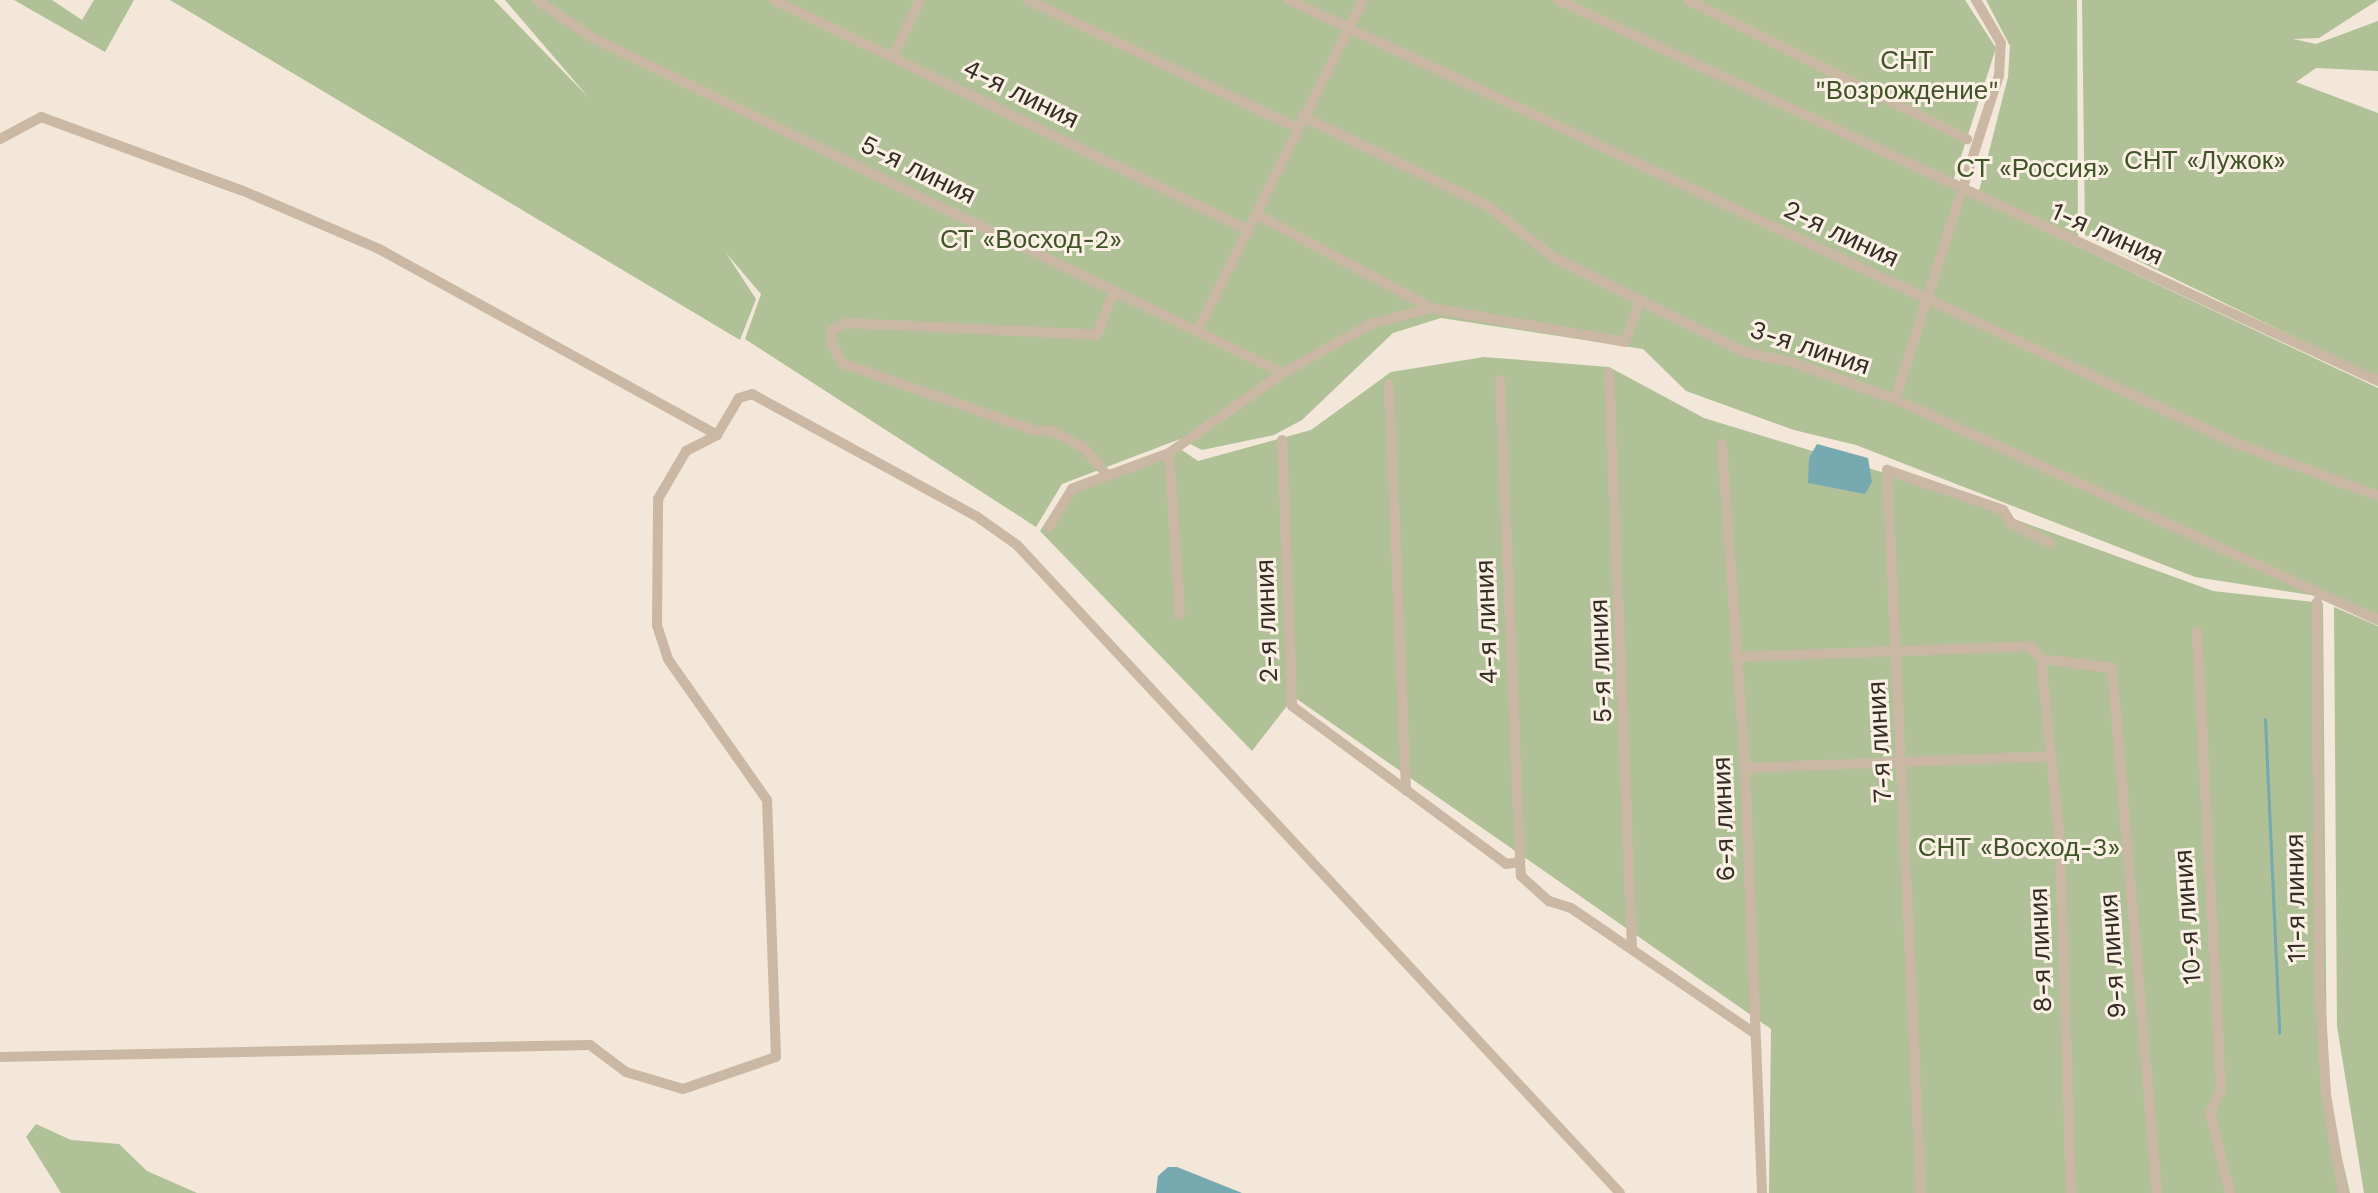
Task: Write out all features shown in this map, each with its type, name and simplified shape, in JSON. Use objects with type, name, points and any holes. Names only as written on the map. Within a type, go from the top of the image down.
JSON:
[{"type":"street","name":"5-я линия","points":[[537,0],[593,38],[1198,330],[1245,359],[1283,373]]},
{"type":"street","name":"4-я линия","points":[[774,0],[1248,230]]},
{"type":"street","points":[[1028,0],[1297,128]]},
{"type":"street","name":"2-я линия","points":[[1289,0],[1351,26],[2235,443],[2378,496]]},
{"type":"street","points":[[1198,330],[1302,116],[1363,0]]},
{"type":"street","name":"1-я линия","points":[[1558,0],[1963,193],[2378,381]]},
{"type":"street","points":[[1688,0],[1967,139]]},
{"type":"street","points":[[1895,399],[1999,76],[2001,43],[1976,0]]},
{"type":"street","points":[[893,56],[918,1]]},
{"type":"street","name":"3-я линия","points":[[1302,116],[1489,207],[1553,257],[1744,352],[1792,362],[1895,399],[2318,598],[2378,620]]},
{"type":"street","points":[[0,139],[41,117],[241,190],[379,249],[717,435]]},
{"type":"street","points":[[1256,214],[1431,308],[1625,342],[1640,300]]},
{"type":"street","points":[[1107,475],[1084,448],[1053,431],[1033,430],[842,363],[831,342],[832,330],[847,323],[1097,335],[1114,290]]},
{"type":"street","points":[[1049,527],[1072,489],[1174,452],[1283,373],[1371,324],[1431,308]]},
{"type":"street","name":"5-я линия","points":[[1609,373],[1632,948]]},
{"type":"street","name":"4-я линия","points":[[1500,380],[1520,862]]},
{"type":"street","points":[[1389,384],[1406,791],[1506,864],[1520,862],[1521,876],[1549,901],[1571,908],[1754,1033]]},
{"type":"street","points":[[0,1057],[590,1045],[626,1072],[683,1089],[776,1057],[767,800],[668,659],[657,626],[658,499],[686,451],[717,435],[739,398],[752,394],[976,516],[1017,545],[1620,1193]]},
{"type":"street","name":"2-я линия","points":[[1282,440],[1292,706],[1406,791]]},
{"type":"street","name":"6-я линия","points":[[1722,444],[1745,768],[1762,1193]]},
{"type":"street","points":[[1174,452],[1180,615]]},
{"type":"street","name":"7-я линия","points":[[1921,1193],[1898,650],[1887,470],[2003,510],[2011,523],[2050,543]]},
{"type":"street","name":"11-я линия","points":[[2318,598],[2319,979],[2326,1095],[2343,1193]]},
{"type":"street","name":"10-я линия","points":[[2197,632],[2221,1090],[2210,1113],[2230,1193]]},
{"type":"street","points":[[1735,657],[2030,646],[2041,659]]},
{"type":"street","name":"9-я линия","points":[[2041,659],[2112,668],[2157,1193]]},
{"type":"street","name":"8-я линия","points":[[2041,659],[2060,844],[2071,1193]]},
{"type":"street","points":[[1745,768],[2051,756]]},
{"type":"green space","points":[[14,0],[52,0],[82,20],[94,0],[134,0],[105,52]]},
{"type":"green space","name":"СТ «Восход-2»","points":[[170,0],[494,0],[589,98],[505,0],[1553,0],[2378,388],[2378,625],[2317,596],[2195,577],[1856,445],[1794,430],[1686,391],[1643,349],[1441,318],[1393,333],[1302,420],[1274,435],[1202,450],[1180,439],[1062,484],[1036,527],[745,339],[761,294],[726,253],[756,299],[740,340]]},
{"type":"green space","name":"СНТ \"Возрождение\"","points":[[1569,0],[1965,0],[1996,48],[1953,181]]},
{"type":"green space","name":"СТ «Россия»","points":[[1986,0],[2077,0],[2078,240],[1978,195],[2008,77],[2010,46]]},
{"type":"green space","name":"СНТ «Лужок»","points":[[2082,0],[2378,0],[2319,38],[2293,39],[2316,44],[2378,21],[2378,71],[2316,68],[2296,82],[2378,113],[2378,378],[2085,235]]},
{"type":"green space","name":"СНТ «Восход-3»","points":[[1484,357],[1609,367],[1704,418],[1901,478],[2213,591],[2323,603],[2327,1093],[2350,1193],[1769,1193],[1771,1029],[1294,697],[1252,751],[1040,531],[1070,484],[1176,446],[1198,461],[1311,430],[1391,372]]},
{"type":"green space","points":[[2334,607],[2378,626],[2378,1193],[2364,1193],[2337,1026]]},
{"type":"green space","points":[[36,1124],[71,1140],[119,1144],[147,1171],[197,1193],[61,1193],[26,1137]]},
{"type":"water","points":[[1817,444],[1868,458],[1872,482],[1865,494],[1808,483],[1809,458]]},
{"type":"water","points":[[1168,1167],[1177,1167],[1242,1193],[1156,1193],[1158,1176]]},
{"type":"waterway","points":[[2265,719],[2279,1033]]}]
